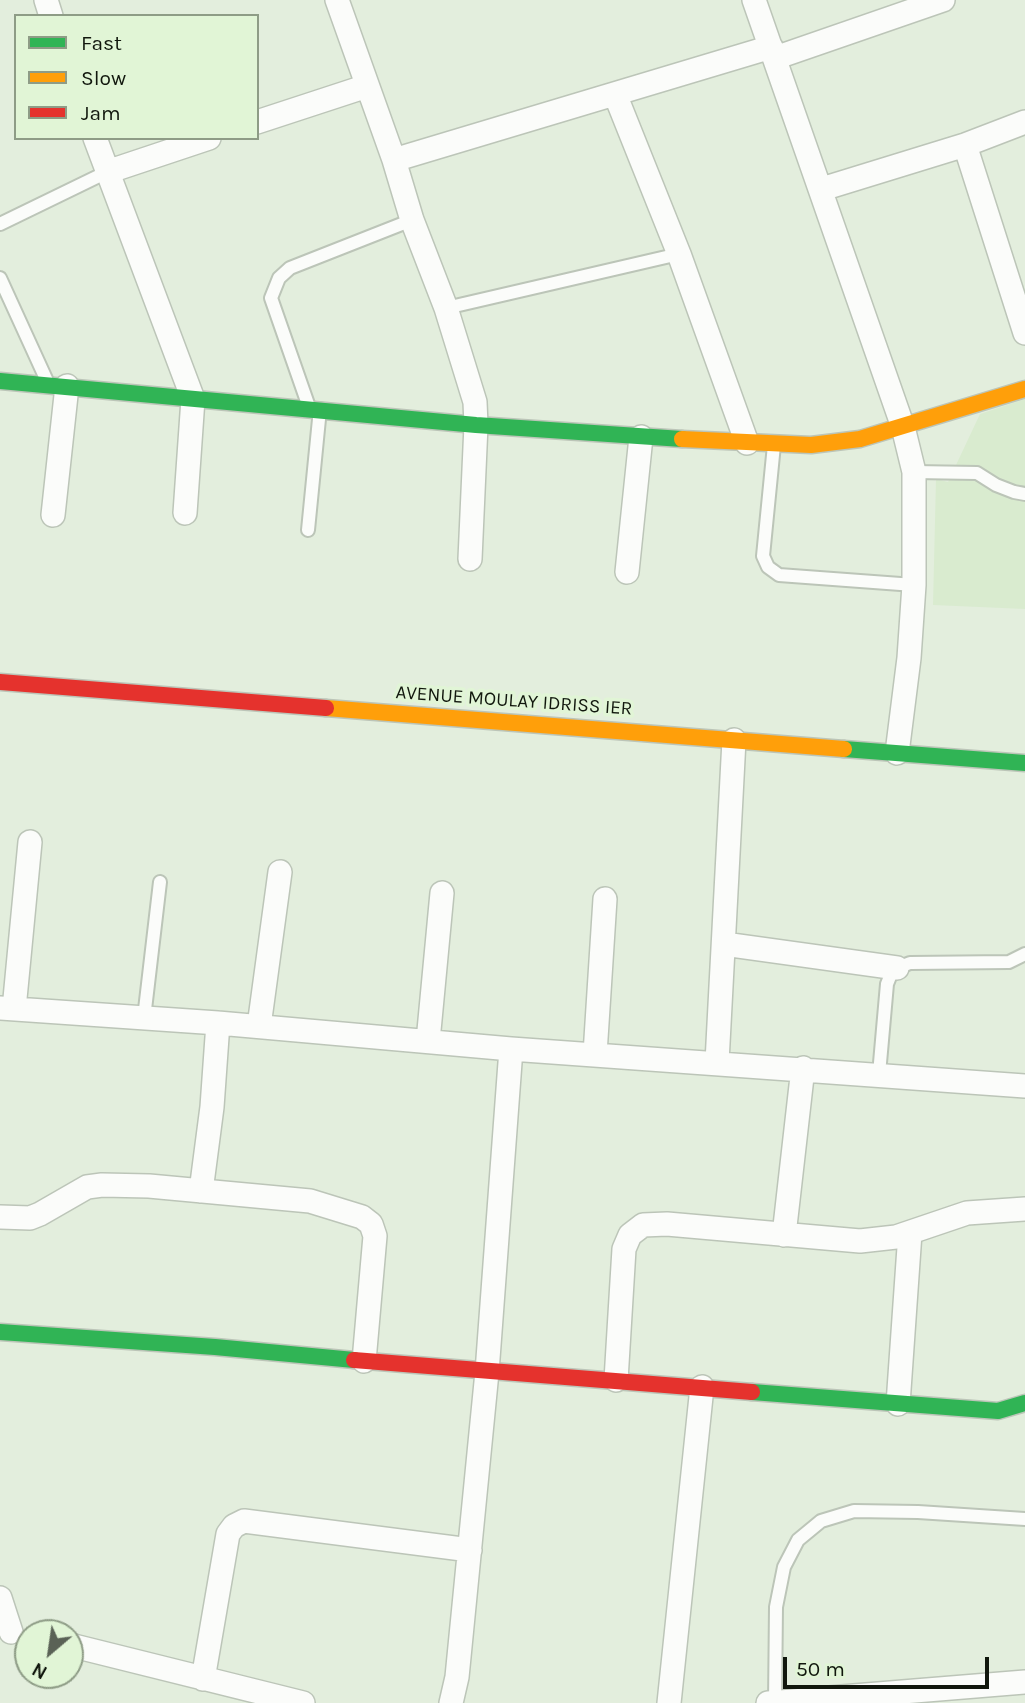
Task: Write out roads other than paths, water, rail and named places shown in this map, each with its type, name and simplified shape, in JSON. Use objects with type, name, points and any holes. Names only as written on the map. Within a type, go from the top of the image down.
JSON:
[{"type":"street","points":[[337,0],[394,160],[412,220],[446,308],[475,402],[470,559]]},
{"type":"street","points":[[754,0],[903,427],[914,472],[914,585],[909,658],[897,753]]},
{"type":"street","points":[[394,160],[615,94],[773,53],[943,0]]},
{"type":"street","points":[[259,121],[367,86]]},
{"type":"street","points":[[615,94],[679,254],[747,443]]},
{"type":"street","points":[[822,189],[965,145],[1025,122]]},
{"type":"street","points":[[96,140],[193,399],[185,513]]},
{"type":"street","points":[[107,172],[203,140]]},
{"type":"street","points":[[965,145],[1025,333]]},
{"type":"street","points":[[0,381],[476,425],[774,445],[811,445],[848,440],[903,427],[1025,389]]},
{"type":"street","points":[[53,515],[58,385]]},
{"type":"street","points":[[627,572],[641,437]]},
{"type":"street","name":"AVENUE MOULAY IDRISS IER","points":[[0,682],[1025,763]]},
{"type":"street","points":[[717,1062],[734,740]]},
{"type":"street","points":[[30,842],[7,1009],[260,1026],[511,1049],[1025,1086]]},
{"type":"street","points":[[260,1026],[280,872]]},
{"type":"street","points":[[428,1041],[442,893]]},
{"type":"street","points":[[595,1054],[605,899]]},
{"type":"street","points":[[724,944],[897,968]]},
{"type":"street","points":[[201,1191],[212,1107],[218,1023]]},
{"type":"street","points":[[451,1703],[457,1678],[487,1372],[511,1049]]},
{"type":"street","points":[[784,1236],[803,1068]]},
{"type":"street","points":[[0,1217],[30,1218],[87,1187],[102,1185],[310,1201],[362,1217],[370,1224],[375,1236],[364,1361]]},
{"type":"street","points":[[616,1380],[624,1249],[630,1235],[643,1225],[667,1224],[860,1241],[897,1237],[967,1213],[1025,1209]]},
{"type":"street","points":[[898,1404],[910,1233]]},
{"type":"street","points":[[0,1332],[998,1411],[1025,1403]]},
{"type":"street","points":[[669,1703],[702,1387]]},
{"type":"street","points":[[203,1679],[228,1534],[234,1526],[244,1521],[470,1550]]},
{"type":"street","points":[[0,1598],[13,1634]]},
{"type":"street","points":[[84,1649],[203,1679],[261,1698],[303,1703]]},
{"type":"street","points":[[768,1703],[990,1694],[1025,1682]]},
{"type":"lane","points":[[0,224],[107,172]]},
{"type":"lane","points":[[308,530],[315,409],[271,298],[279,278],[289,268],[412,220]]},
{"type":"lane","points":[[446,308],[679,254]]},
{"type":"lane","points":[[0,278],[58,385]]},
{"type":"lane","points":[[774,445],[763,556],[768,567],[779,575],[914,585]]},
{"type":"lane","points":[[914,472],[977,472],[996,485],[1025,494]]},
{"type":"lane","points":[[144,1018],[160,882]]},
{"type":"lane","points":[[879,1074],[887,984],[897,968],[910,963],[1009,962],[1025,954]]},
{"type":"lane","points":[[775,1702],[776,1607],[785,1567],[798,1540],[821,1521],[854,1511],[1025,1519]]}]
